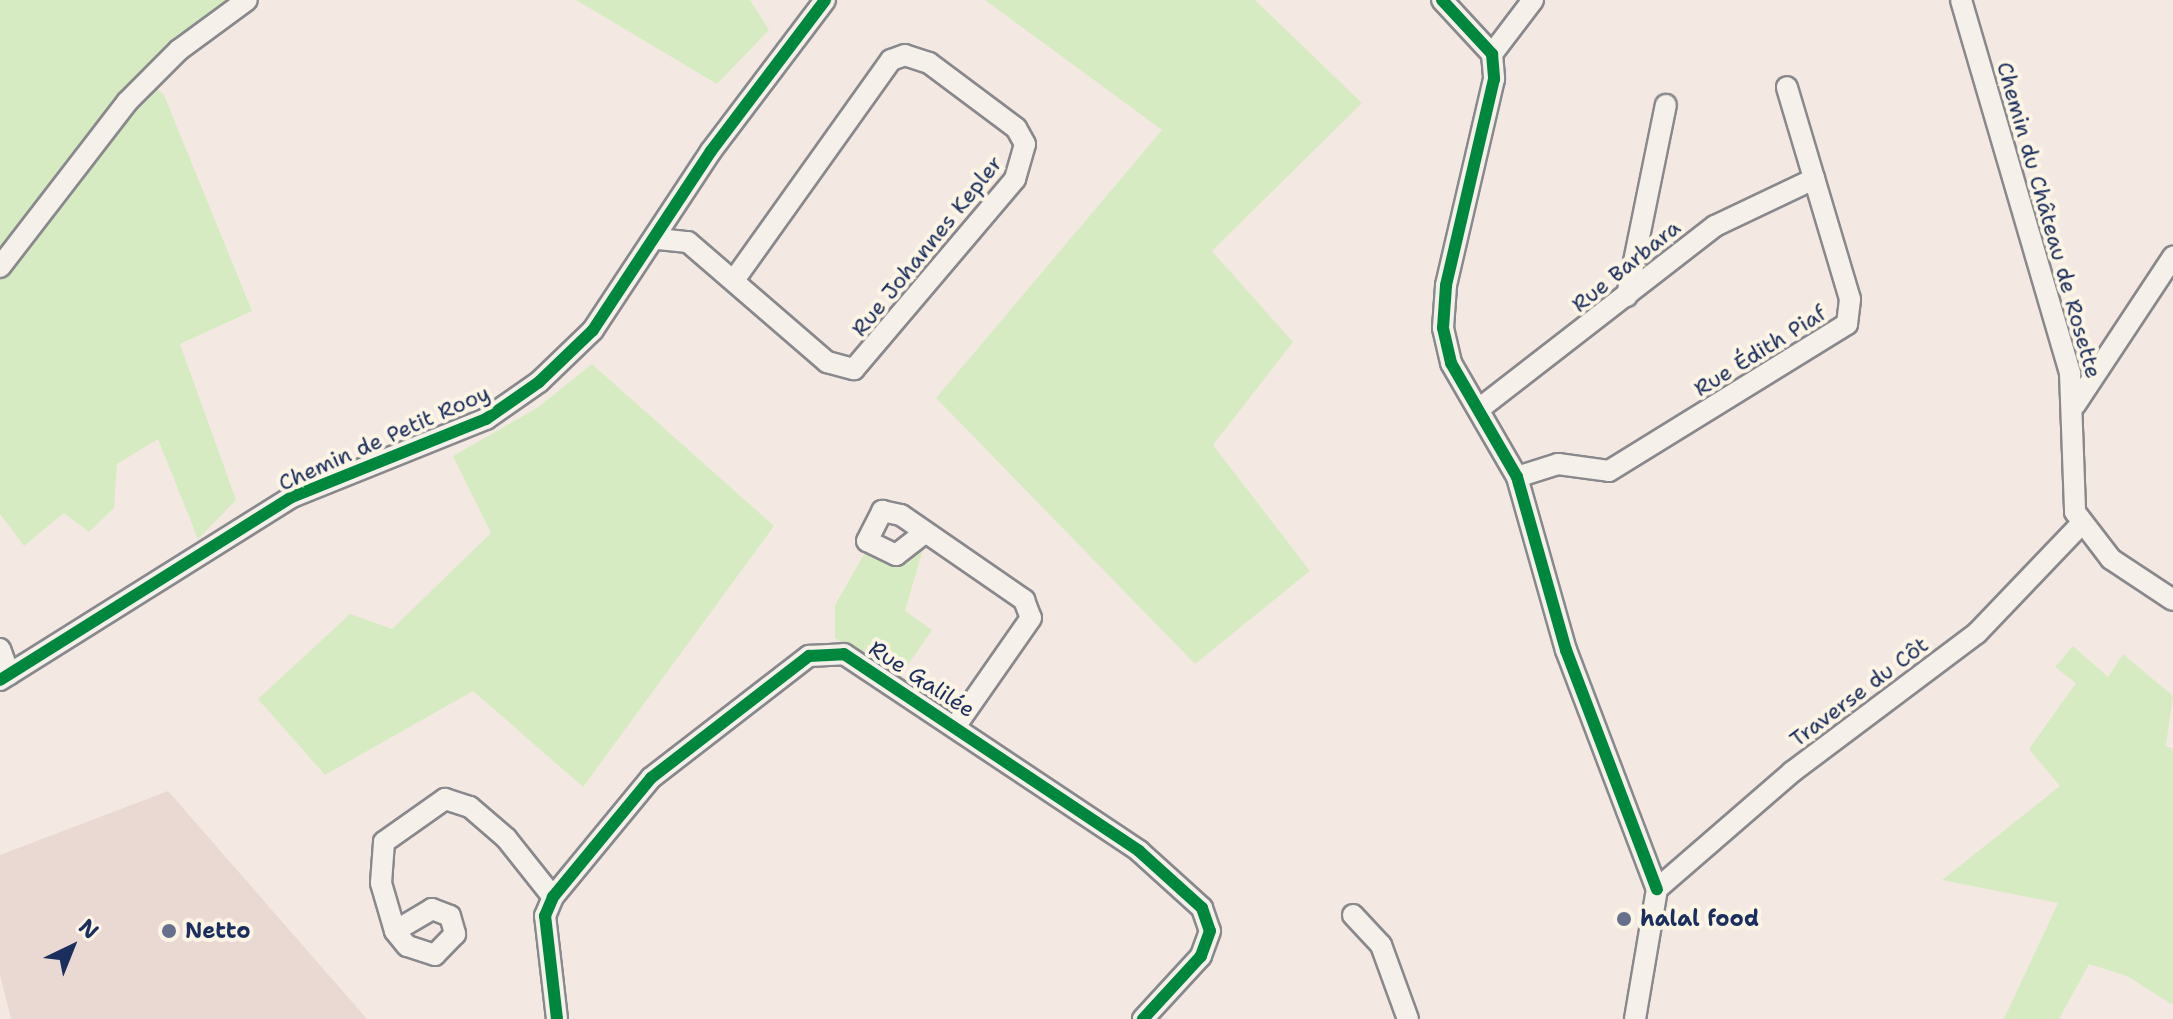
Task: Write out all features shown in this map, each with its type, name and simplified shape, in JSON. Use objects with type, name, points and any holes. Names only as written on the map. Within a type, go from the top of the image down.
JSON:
[{"type":"street","points":[[0,267],[127,102],[179,50],[247,0]]},
{"type":"street","name":"Chemin de Petit Rooy","points":[[5,677],[292,497],[486,419],[593,330],[658,239],[711,151],[825,0]]},
{"type":"street","points":[[1442,0],[1492,54],[1494,79],[1443,328],[1451,363],[1517,477],[1566,650],[1657,889],[1635,1019]]},
{"type":"street","points":[[1492,54],[1533,0]]},
{"type":"street","name":"Chemin du Château de Rosette","points":[[1961,0],[2075,405],[2081,524]]},
{"type":"street","name":"Rue Johannes Kepler","points":[[658,239],[688,242],[735,279],[827,362],[854,369],[1015,179],[1025,144],[1016,128],[929,63],[905,55],[891,60],[735,279]]},
{"type":"street","name":"Rue Édith Piaf","points":[[1517,477],[1568,463],[1609,471],[1847,324],[1850,299],[1787,87]]},
{"type":"street","points":[[1627,296],[1666,105]]},
{"type":"street","name":"Rue Barbara","points":[[1479,409],[1715,226],[1814,179]]},
{"type":"street","points":[[2075,405],[2172,259]]},
{"type":"street","points":[[2081,524],[2111,559],[2173,600]]},
{"type":"street","name":"Traverse du Côt","points":[[1657,889],[1792,772],[1977,633],[2081,524]]},
{"type":"street","points":[[923,534],[1024,600],[1031,618],[957,724]]},
{"type":"street","points":[[0,649],[5,677]]},
{"type":"street","name":"Rue Galilée","points":[[553,897],[651,778],[809,656],[844,654],[957,724],[1139,851],[1202,908],[1210,931],[1201,956],[1143,1019]]},
{"type":"street","points":[[395,931],[381,883],[384,842],[445,799],[470,807],[506,838],[553,897],[545,916],[557,1019]]},
{"type":"street","points":[[1353,915],[1381,945],[1408,1019]]},
{"type":"shaded area","points":[[168,791],[367,1019],[11,1019],[0,975],[0,855]]},
{"type":"green space","points":[[0,0],[231,0],[143,75],[164,95],[252,311],[180,344],[236,500],[198,539],[158,439],[117,464],[114,508],[89,532],[64,513],[24,546],[0,514]]},
{"type":"green space","points":[[576,0],[750,0],[769,30],[717,84]]},
{"type":"green space","points":[[985,0],[1255,0],[1362,103],[1212,251],[1293,342],[1213,445],[1310,571],[1195,664],[936,398],[1162,130]]},
{"type":"green space","points":[[592,364],[774,526],[583,787],[473,691],[325,775],[258,699],[350,614],[392,629],[491,533],[453,456],[537,408]]},
{"type":"green space","points":[[867,549],[923,549],[905,611],[932,630],[901,675],[835,638],[835,605]]},
{"type":"green space","points":[[2073,646],[2108,677],[2123,654],[2173,696],[2166,746],[2173,749],[2173,1005],[2127,976],[2089,964],[2059,1019],[2004,1019],[2058,903],[1942,880],[2060,786],[2029,749],[2076,683],[2055,667]]},
{"type":"cycle path","points":[[0,680],[292,497],[486,419],[539,382],[593,330],[711,151],[825,0]]},
{"type":"cycle path","points":[[1442,0],[1492,54],[1494,79],[1446,286],[1443,328],[1451,363],[1517,477],[1566,650],[1657,889]]},
{"type":"cycle path","points":[[557,1019],[545,916],[553,897],[651,778],[809,656],[844,654],[1139,851],[1202,908],[1210,931],[1201,956],[1143,1019]]},
{"type":"place","name":"halal food","points":[[1624,919]]},
{"type":"place","name":"Netto","points":[[169,931]]}]
